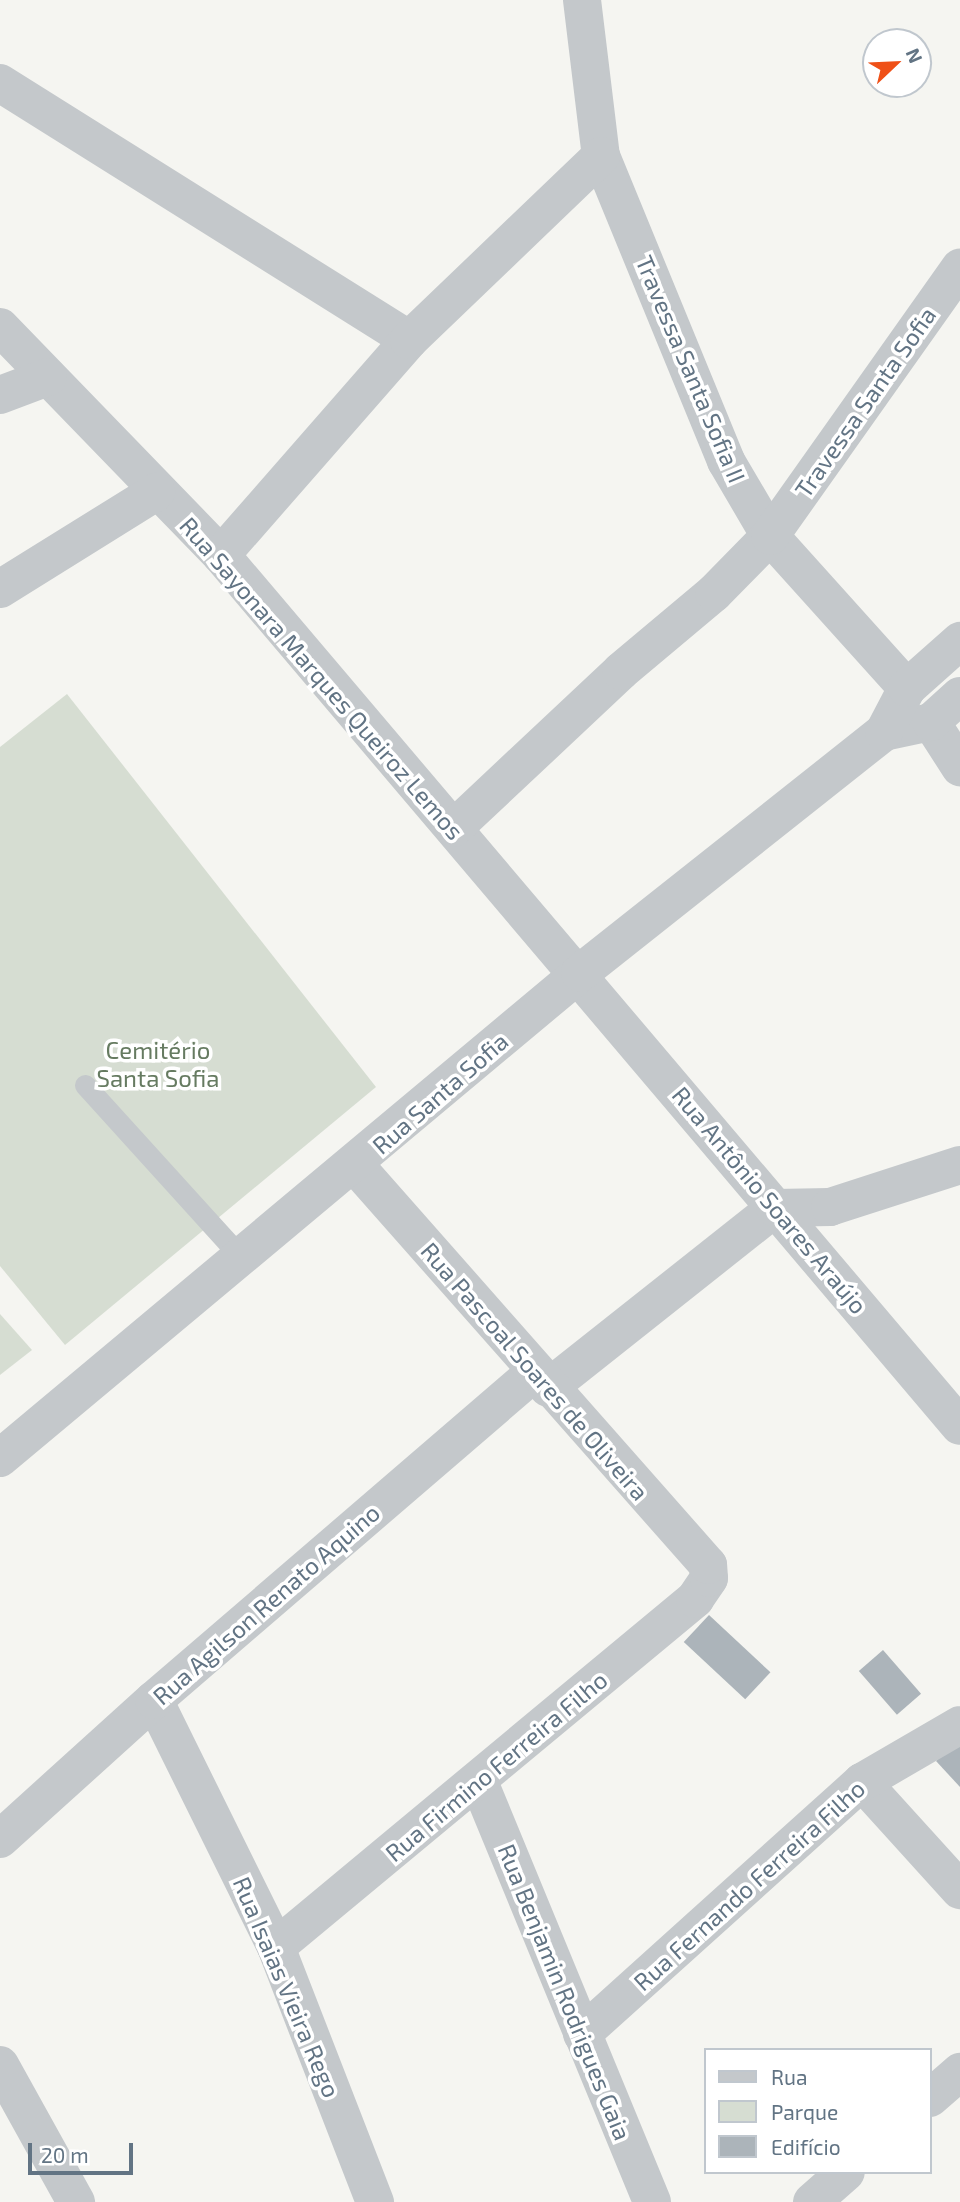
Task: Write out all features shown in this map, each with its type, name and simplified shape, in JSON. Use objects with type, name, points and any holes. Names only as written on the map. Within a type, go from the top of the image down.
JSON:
[{"type":"street","name":"Travessa Santa Sofia II","points":[[582,0],[601,156],[726,461],[770,536],[907,688]]},
{"type":"street","points":[[0,83],[409,341]]},
{"type":"street","points":[[221,555],[409,341],[601,156]]},
{"type":"street","name":"Travessa Santa Sofia","points":[[454,828],[621,671],[714,593],[770,536],[960,268]]},
{"type":"street","name":"Rua Sayonara Marques Queiroz Lemos","points":[[0,327],[156,492],[221,555],[580,974]]},
{"type":"street","points":[[0,395],[48,377]]},
{"type":"street","points":[[0,589],[156,492]]},
{"type":"street","name":"Rua Santa Sofia","points":[[0,1458],[355,1166],[580,974],[884,732],[907,688],[960,641]]},
{"type":"street","name":"Rua Santa Sofia","points":[[884,732],[931,722],[960,696]]},
{"type":"street","points":[[931,722],[960,767]]},
{"type":"street","name":"Rua Antônio Soares Araújo","points":[[580,974],[960,1426]]},
{"type":"street","points":[[775,1208],[830,1207],[960,1165]]},
{"type":"street","name":"Rua Pascoal Soares de Oliveira","points":[[355,1166],[541,1380],[708,1565],[709,1578]]},
{"type":"street","name":"Rua Agilson Renato Aquino","points":[[0,1839],[154,1700],[541,1380],[775,1208]]},
{"type":"street","name":"Rua Firmino Ferreira Filho","points":[[276,1947],[479,1782],[695,1599],[709,1578]]},
{"type":"street","name":"Rua Isaias Vieira Rego","points":[[154,1700],[276,1947],[375,2202]]},
{"type":"street","name":"Rua Fernando Ferreira Filho","points":[[582,2034],[862,1782],[960,1726]]},
{"type":"street","name":"Rua Benjamin Rodrigues Gaia","points":[[479,1782],[652,2202]]},
{"type":"street","points":[[862,1782],[960,1890]]},
{"type":"street","points":[[0,2065],[76,2202]]},
{"type":"street","points":[[932,2096],[960,2072]]},
{"type":"street","points":[[812,2202],[844,2174]]},
{"type":"lane","points":[[85,1085],[242,1258]]},
{"type":"green space","name":"Cemitério Santa Sofia","points":[[67,694],[376,1087],[65,1345],[0,1266],[0,747]]},
{"type":"green space","points":[[0,1314],[32,1350],[0,1375]]},
{"type":"building","points":[[709,1615],[770,1672],[745,1699],[684,1642]]},
{"type":"building","points":[[883,1650],[921,1694],[897,1715],[859,1671]]},
{"type":"building","points":[[960,1738],[960,1787],[936,1761]]}]
